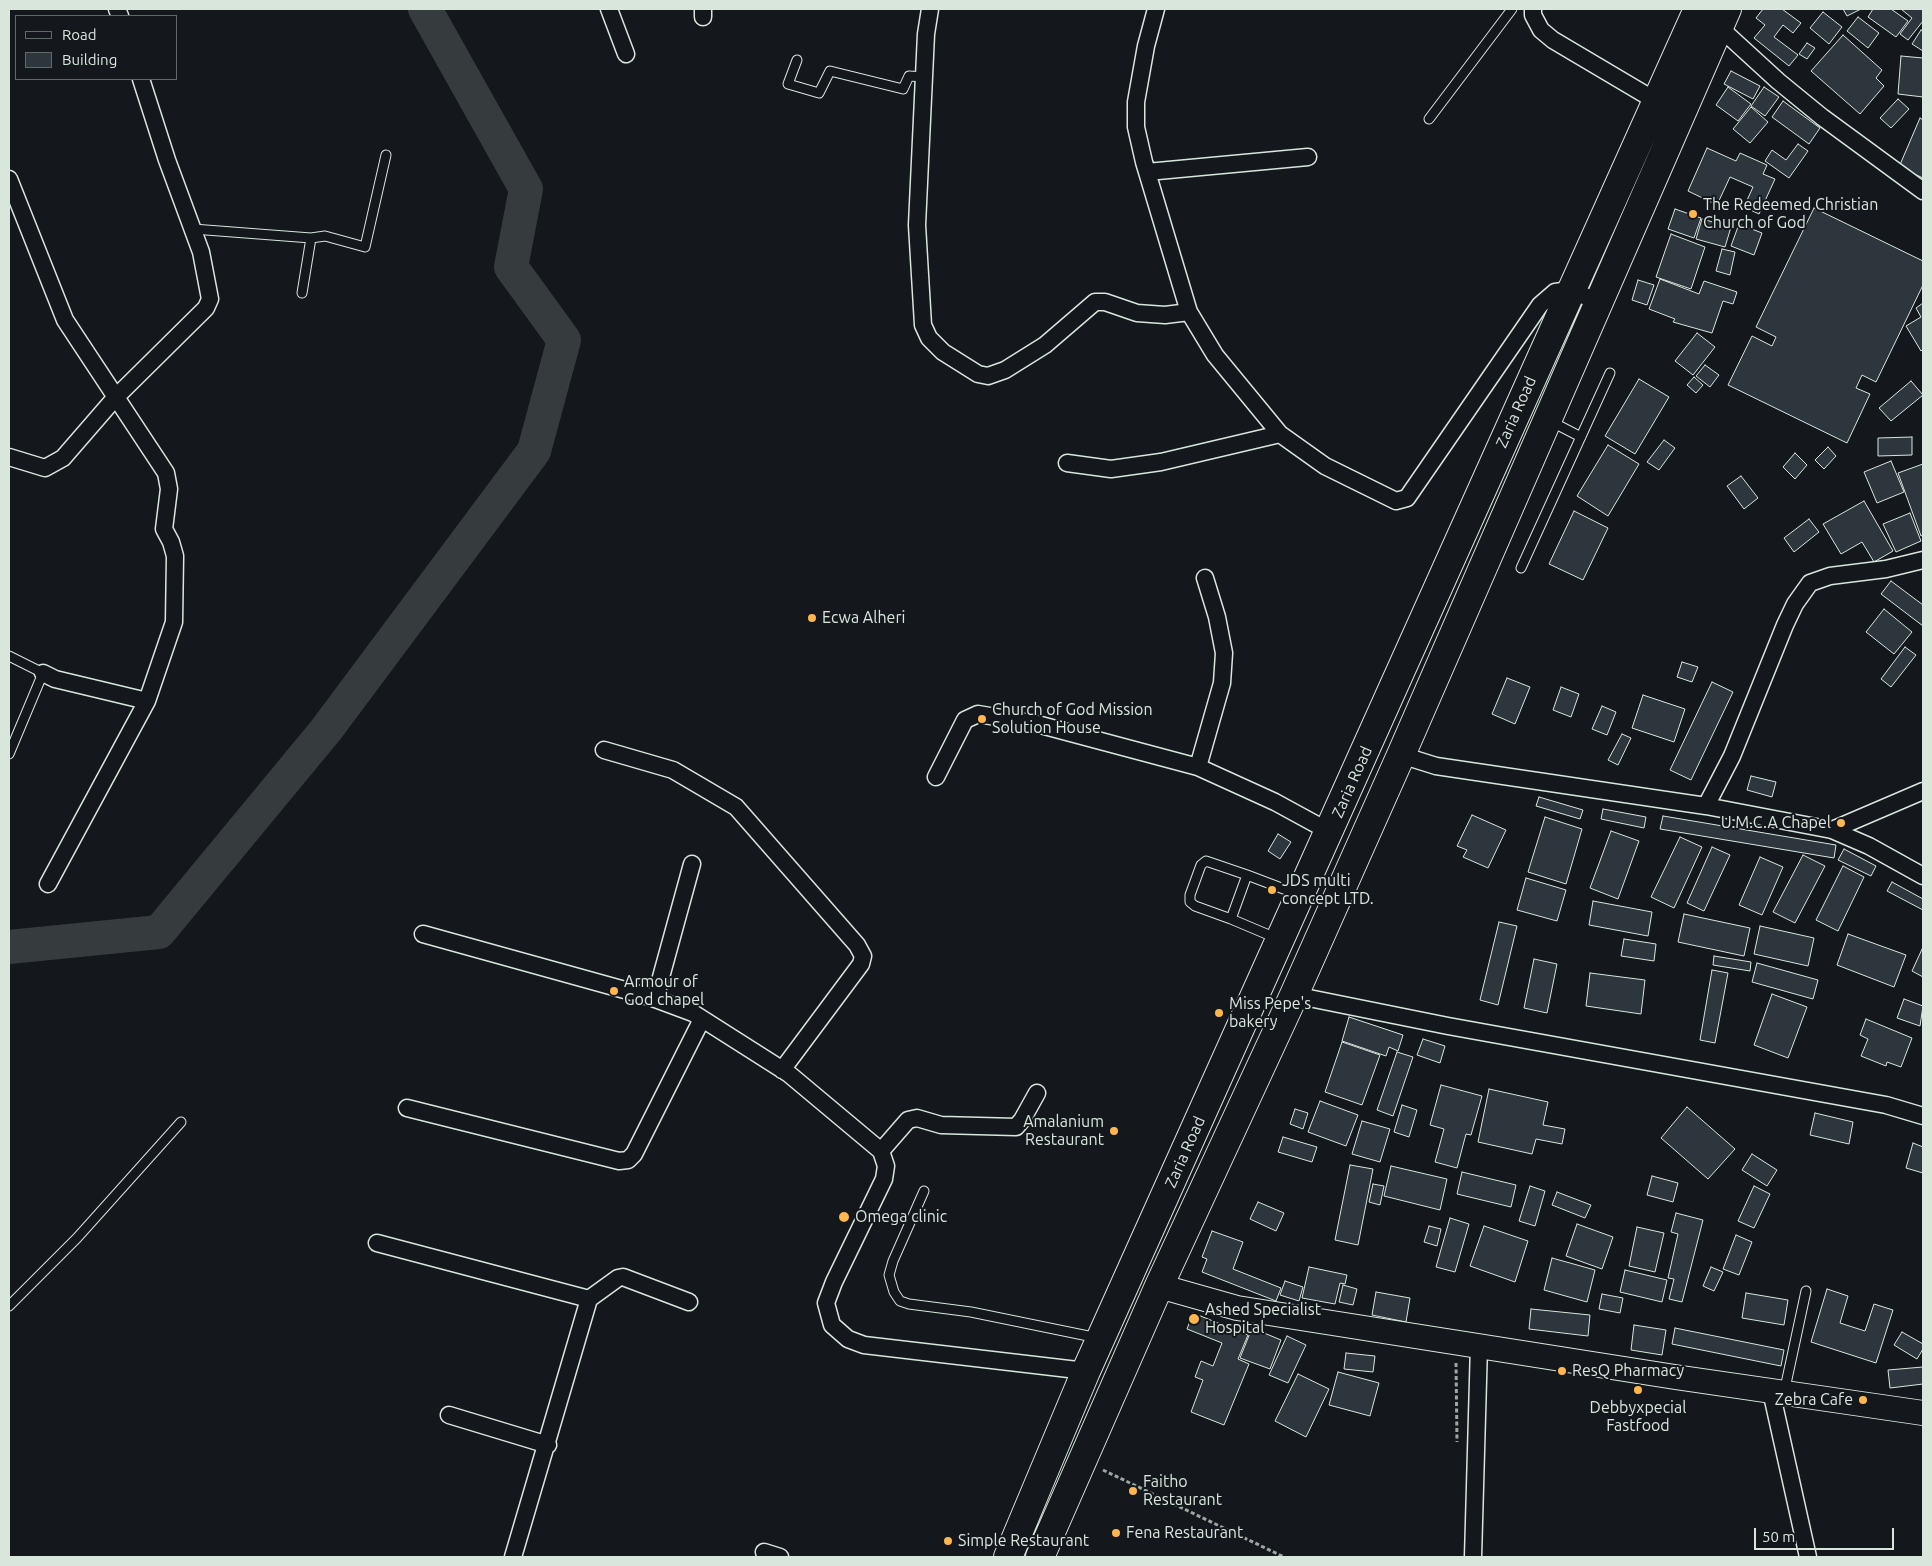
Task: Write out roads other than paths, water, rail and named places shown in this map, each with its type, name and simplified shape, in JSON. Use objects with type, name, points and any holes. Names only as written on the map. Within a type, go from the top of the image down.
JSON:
[{"type":"highway","name":"Zaria Road","points":[[1008,1557],[1086,1371],[1330,832],[1570,290],[1698,9]]},
{"type":"highway","points":[[1040,1557],[1159,1286],[1294,995],[1401,755],[1723,18]]},
{"type":"highway","points":[[1306,884],[1343,885]]},
{"type":"street","points":[[609,9],[626,54]]},
{"type":"street","points":[[930,9],[926,34],[917,226],[923,325],[929,338],[942,352],[978,374],[988,376],[1005,370],[1045,345],[1094,302],[1105,302],[1137,313],[1165,315],[1189,312]]},
{"type":"street","points":[[1156,9],[1146,46],[1136,102],[1136,127],[1147,172],[1189,312],[1215,355],[1280,434],[1325,466],[1396,501],[1407,498],[1540,305],[1555,292],[1570,290],[1599,302]]},
{"type":"street","points":[[1532,9],[1541,30],[1553,40],[1656,101]]},
{"type":"street","points":[[1723,18],[1778,81],[1822,117],[1923,191]]},
{"type":"street","points":[[9,457],[45,468],[63,458],[115,398],[206,308],[210,299],[201,252],[167,160],[141,80]]},
{"type":"street","points":[[1147,172],[1308,157]]},
{"type":"street","points":[[9,179],[65,320],[166,473],[169,489],[164,529],[175,556],[174,622],[148,701],[48,884]]},
{"type":"street","points":[[1067,463],[1111,469],[1161,462],[1280,434]]},
{"type":"street","points":[[1706,806],[1732,756],[1785,625],[1795,604],[1810,583],[1830,576],[1886,569],[1923,560]]},
{"type":"street","points":[[1198,767],[1222,683],[1224,653],[1217,617],[1205,578]]},
{"type":"street","points":[[43,673],[55,679],[148,701]]},
{"type":"street","points":[[936,777],[965,720],[978,714],[1037,724],[1114,747],[1198,767],[1275,802],[1330,832]]},
{"type":"street","points":[[604,750],[672,770],[736,807],[857,945],[862,956],[861,964],[782,1070]]},
{"type":"street","points":[[1401,755],[1436,766],[1706,806],[1832,830],[1869,846],[1923,876]]},
{"type":"street","points":[[1832,830],[1923,791]]},
{"type":"street","points":[[655,999],[692,864]]},
{"type":"street","points":[[423,934],[655,999],[702,1019],[782,1070],[860,1132],[880,1151],[886,1166],[884,1179],[834,1282],[826,1303],[832,1325],[848,1339],[864,1345],[1086,1371]]},
{"type":"street","points":[[1294,995],[1448,1026],[1886,1105],[1923,1116]]},
{"type":"street","points":[[408,1108],[619,1161],[628,1160],[634,1154],[702,1019]]},
{"type":"street","points":[[880,1151],[908,1120],[917,1118],[941,1125],[1016,1127],[1037,1093]]},
{"type":"street","points":[[377,1243],[589,1299]]},
{"type":"street","points":[[513,1557],[548,1445],[589,1299],[618,1278],[623,1277],[689,1302]]},
{"type":"street","points":[[1159,1286],[1237,1308],[1923,1413]]},
{"type":"street","points":[[1473,1557],[1479,1345]]},
{"type":"street","points":[[1777,1392],[1808,1557]]},
{"type":"street","points":[[449,1415],[548,1445]]},
{"type":"street","points":[[764,1552],[780,1557]]},
{"type":"lane","points":[[1429,119],[1512,9]]},
{"type":"lane","points":[[797,60],[788,84],[819,94],[830,71],[903,89],[909,76],[924,77]]},
{"type":"lane","points":[[193,229],[311,238],[325,236],[365,247],[386,155]]},
{"type":"lane","points":[[302,293],[311,238]]},
{"type":"lane","points":[[1521,568],[1610,373]]},
{"type":"lane","points":[[1548,420],[1581,436]]},
{"type":"lane","points":[[9,656],[43,673],[9,754]]},
{"type":"lane","points":[[1281,940],[1195,906],[1190,902],[1190,895],[1201,865],[1206,861],[1247,875],[1306,884]]},
{"type":"lane","points":[[1231,919],[1247,875]]},
{"type":"lane","points":[[9,1306],[77,1238],[181,1122]]},
{"type":"lane","points":[[924,1191],[893,1261],[889,1275],[894,1292],[900,1301],[971,1312],[1101,1339]]},
{"type":"lane","points":[[1777,1392],[1806,1292]]},
{"type":"waterway","points":[[9,947],[159,932],[326,730],[534,451],[564,340],[511,267],[526,189],[425,9]]},
{"type":"place","name":"The Redeemed Christian Church of God","points":[[1693,214]]},
{"type":"place","name":"Ecwa Alheri","points":[[812,618]]},
{"type":"place","name":"Church of God Mission Solution House","points":[[982,719]]},
{"type":"place","name":"U.M.C.A Chapel","points":[[1841,823]]},
{"type":"place","name":"JDS multi concept LTD.","points":[[1272,890]]},
{"type":"place","name":"Armour of God chapel","points":[[614,991]]},
{"type":"place","name":"Miss Pepe's bakery","points":[[1219,1013]]},
{"type":"place","name":"Amalanium Restaurant","points":[[1114,1131]]},
{"type":"place","name":"Omega clinic","points":[[844,1217]]},
{"type":"place","name":"Ashed Specialist Hospital","points":[[1194,1319]]},
{"type":"place","name":"ResQ Pharmacy","points":[[1562,1371]]},
{"type":"place","name":"Debbyxpecial Fastfood","points":[[1638,1390]]},
{"type":"place","name":"Zebra Cafe","points":[[1863,1400]]},
{"type":"place","name":"Faitho Restaurant","points":[[1133,1491]]},
{"type":"place","name":"Fena Restaurant","points":[[1116,1533]]},
{"type":"place","name":"Simple Restaurant","points":[[948,1541]]}]
